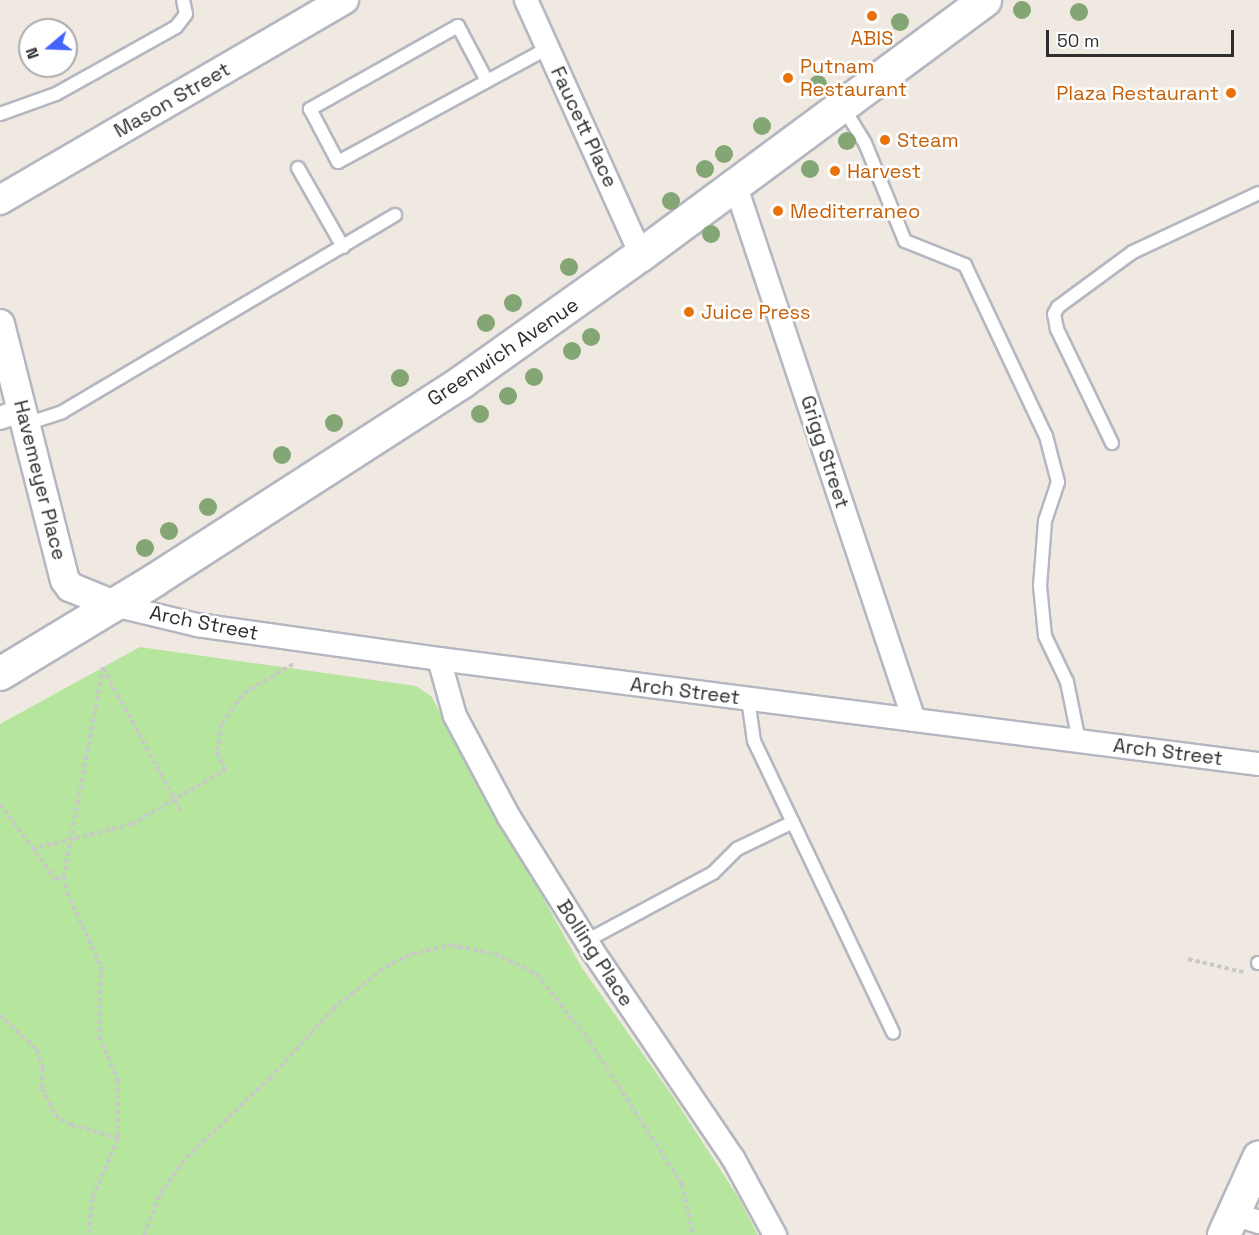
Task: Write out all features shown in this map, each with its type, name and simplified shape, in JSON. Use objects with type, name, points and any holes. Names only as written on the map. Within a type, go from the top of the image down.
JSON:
[{"type":"main road","name":"Greenwich Avenue","points":[[0,674],[114,605],[462,381],[641,255],[985,0]]},
{"type":"main road","points":[[1239,1224],[1259,1158]]},
{"type":"street","name":"Mason Street","points":[[0,200],[344,0]]},
{"type":"street","name":"Faucett Place","points":[[526,0],[641,255]]},
{"type":"street","name":"Grigg Street","points":[[735,184],[914,720]]},
{"type":"street","name":"Havemeyer Place","points":[[0,324],[16,417],[65,580],[70,588],[114,605]]},
{"type":"street","name":"Arch Street","points":[[114,605],[197,625],[439,659],[1259,764]]},
{"type":"street","name":"Bolling Place","points":[[439,659],[455,716],[509,817],[586,941],[733,1158],[775,1235]]},
{"type":"lane","points":[[0,114],[56,94],[176,27],[186,14],[183,0]]},
{"type":"lane","points":[[486,79],[458,26],[310,109],[338,162],[486,79],[548,48]]},
{"type":"lane","points":[[842,106],[865,143],[905,241],[965,265],[1046,436],[1058,482],[1045,521],[1040,586],[1045,636],[1067,682],[1078,741]]},
{"type":"lane","points":[[298,168],[343,247]]},
{"type":"lane","points":[[1112,443],[1058,329],[1054,314],[1058,307],[1133,252],[1259,193]]},
{"type":"lane","points":[[16,417],[62,412],[395,216]]},
{"type":"lane","points":[[748,699],[754,741],[893,1033]]},
{"type":"lane","points":[[586,941],[713,873],[737,849],[792,822]]},
{"type":"path","points":[[32,849],[132,824],[225,770],[218,751],[222,723],[244,693],[298,661]]},
{"type":"path","points":[[88,1235],[92,1199],[118,1138],[118,1080],[99,1036],[101,966],[67,892],[64,876],[103,667],[181,811]]},
{"type":"path","points":[[0,804],[56,880],[64,876]]},
{"type":"path","points":[[144,1235],[160,1194],[186,1158],[270,1078],[333,1009],[385,967],[412,954],[451,945],[495,954],[537,974],[590,1042],[682,1184],[693,1235]]},
{"type":"path","points":[[1188,959],[1258,967]]},
{"type":"path","points":[[0,1015],[37,1050],[43,1068],[42,1088],[55,1115],[71,1125],[118,1138]]},
{"type":"green space","points":[[140,647],[416,686],[431,696],[582,968],[672,1095],[740,1200],[758,1235],[0,1235],[0,724]]},
{"type":"place","name":"ABIS","points":[[872,16]]},
{"type":"place","name":"Putnam Restaurant","points":[[788,78]]},
{"type":"place","name":"Plaza Restaurant","points":[[1231,93]]},
{"type":"place","name":"Steam","points":[[885,140]]},
{"type":"place","name":"Harvest","points":[[835,171]]},
{"type":"place","name":"Mediterraneo","points":[[778,211]]},
{"type":"place","name":"Juice Press","points":[[689,312]]}]
